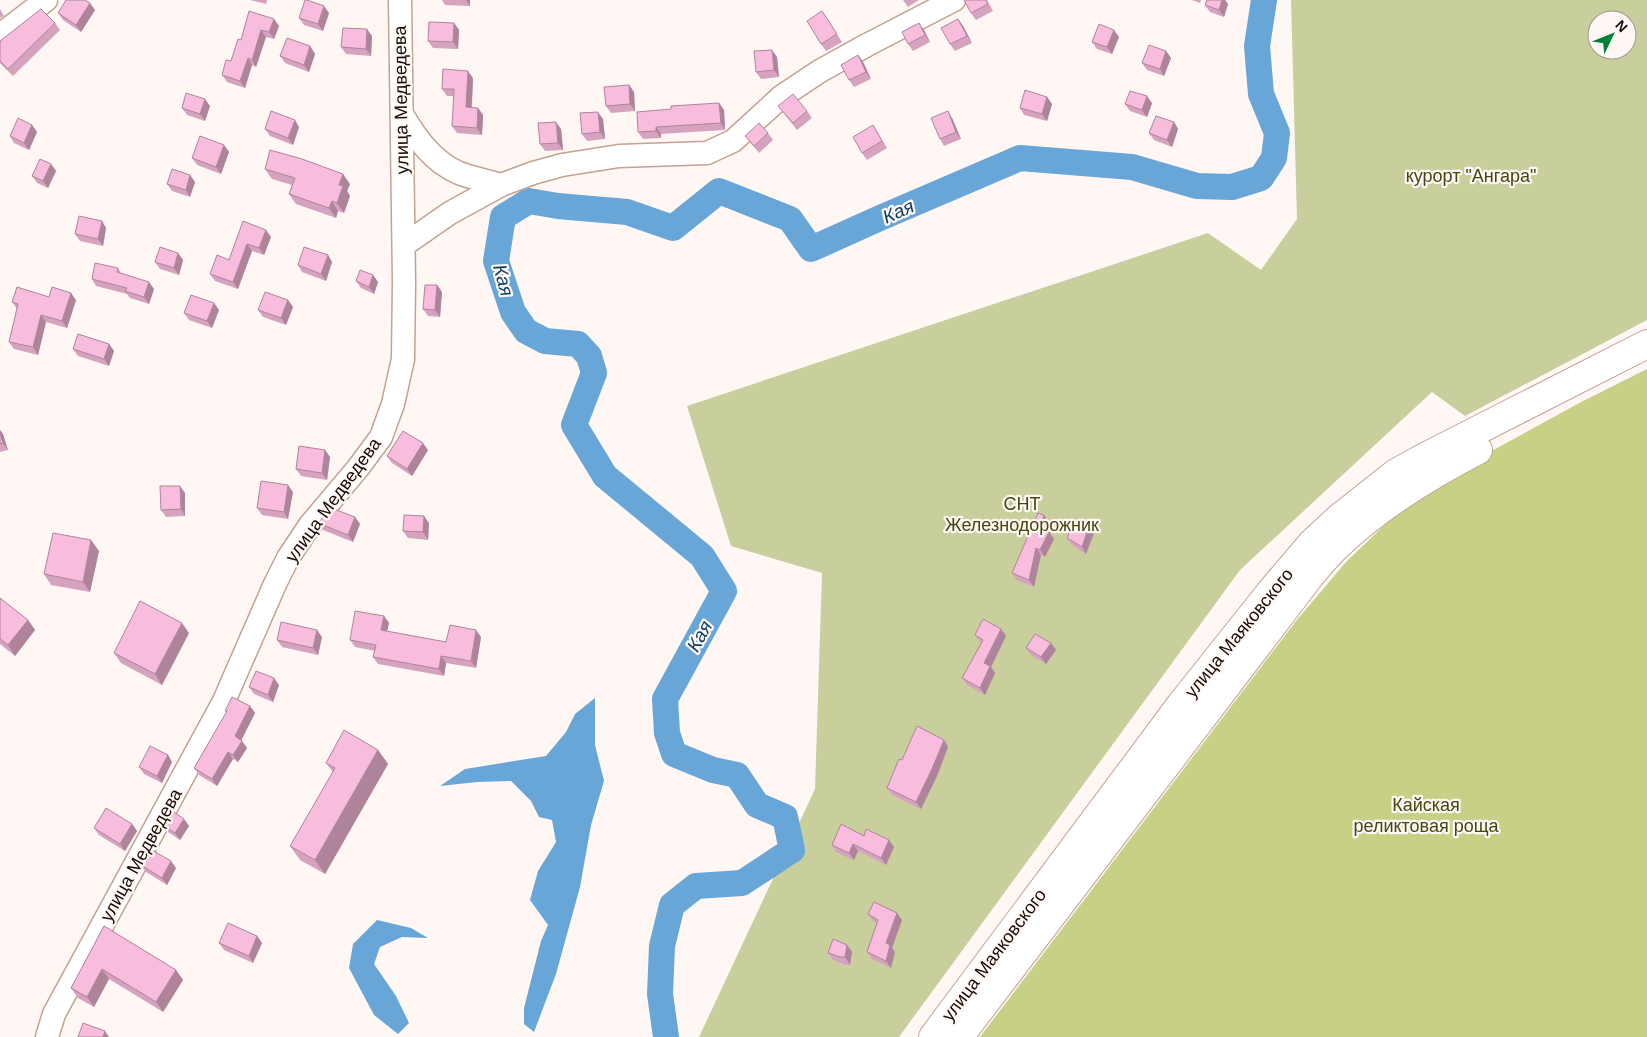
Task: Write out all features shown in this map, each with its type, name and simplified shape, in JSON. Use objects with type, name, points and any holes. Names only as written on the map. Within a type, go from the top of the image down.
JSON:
[{"type":"main road","name":"улица Маяковского","points":[[932,1037],[1182,703],[1312,543],[1339,518],[1396,473],[1647,344]]},
{"type":"main road","name":"улица Маяковского","points":[[959,1037],[1310,576],[1338,545],[1369,518],[1418,483],[1456,461],[1647,364]]},
{"type":"street","points":[[0,35],[46,0]]},
{"type":"street","name":"улица Медведева","points":[[47,1037],[54,1014],[224,701],[288,558],[310,525],[358,468],[381,437],[393,404],[403,359],[404,245],[400,0]]},
{"type":"street","points":[[404,245],[450,213],[501,185],[562,165],[619,156],[707,153],[733,141],[780,97],[820,71],[954,0]]},
{"type":"street","points":[[402,114],[414,135],[434,157],[459,172],[501,185]]},
{"type":"green space","name":"СНТ Железнодорожник","points":[[1291,0],[1647,0],[1647,320],[1465,416],[1432,392],[1240,570],[899,1037],[699,1037],[815,789],[822,573],[731,546],[687,406],[1208,233],[1261,270],[1297,219]]},
{"type":"green space","name":"Кайская реликтовая роща","points":[[1647,369],[1647,1037],[980,1037],[1296,621],[1346,562],[1393,517],[1464,466],[1583,401]]},
{"type":"water","points":[[595,698],[595,745],[604,781],[591,825],[580,887],[556,974],[534,1032],[524,1024],[524,1008],[541,941],[548,925],[530,900],[538,871],[556,842],[552,820],[539,817],[531,801],[511,781],[440,786],[465,769],[546,756],[566,732],[575,714]]},
{"type":"water","points":[[377,920],[411,928],[428,938],[402,937],[380,947],[374,964],[396,996],[409,1023],[398,1034],[374,1015],[349,968],[353,944]]},
{"type":"building","points":[[66,0],[85,0],[90,3],[76,25],[58,13]]},
{"type":"building","points":[[305,0],[324,6],[318,24],[299,18]]},
{"type":"building","points":[[964,0],[986,0],[988,4],[971,13]]},
{"type":"building","points":[[1207,0],[1222,0],[1219,10],[1205,5]]},
{"type":"building","points":[[41,9],[55,23],[8,69],[0,61],[0,41]]},
{"type":"building","points":[[249,11],[274,19],[269,32],[261,30],[252,60],[248,58],[240,81],[222,75],[226,60],[231,61],[238,39],[241,40]]},
{"type":"building","points":[[822,11],[837,34],[821,44],[807,21]]},
{"type":"building","points":[[958,19],[967,36],[950,44],[941,28]]},
{"type":"building","points":[[429,22],[454,23],[453,42],[428,41]]},
{"type":"building","points":[[919,23],[925,35],[908,44],[902,32]]},
{"type":"building","points":[[1099,24],[1114,30],[1107,47],[1092,42]]},
{"type":"building","points":[[343,28],[367,29],[366,49],[341,47]]},
{"type":"building","points":[[287,38],[310,46],[304,65],[280,56]]},
{"type":"building","points":[[1149,45],[1166,51],[1160,69],[1142,63]]},
{"type":"building","points":[[772,50],[774,70],[756,72],[754,51]]},
{"type":"building","points":[[858,55],[866,72],[849,80],[841,65]]},
{"type":"building","points":[[443,69],[468,71],[466,107],[478,108],[477,128],[452,126],[454,89],[442,89]]},
{"type":"building","points":[[629,85],[630,104],[606,106],[604,87]]},
{"type":"building","points":[[1025,90],[1047,97],[1042,114],[1020,108]]},
{"type":"building","points":[[1130,91],[1147,96],[1142,110],[1125,104]]},
{"type":"building","points":[[186,93],[205,99],[200,114],[182,108]]},
{"type":"building","points":[[793,94],[807,111],[793,123],[778,106]]},
{"type":"building","points":[[719,103],[721,123],[656,127],[656,131],[638,132],[637,112],[671,109],[671,106]]},
{"type":"building","points":[[271,111],[295,120],[288,138],[265,129]]},
{"type":"building","points":[[948,111],[956,132],[940,139],[931,118]]},
{"type":"building","points":[[598,112],[600,132],[582,134],[580,113]]},
{"type":"building","points":[[1156,116],[1174,122],[1167,140],[1149,133]]},
{"type":"building","points":[[18,118],[32,125],[24,143],[10,136]]},
{"type":"building","points":[[556,122],[558,143],[540,144],[538,123]]},
{"type":"building","points":[[759,123],[768,133],[754,146],[745,136]]},
{"type":"building","points":[[873,125],[882,141],[862,153],[853,137]]},
{"type":"building","points":[[200,136],[224,145],[216,167],[192,158]]},
{"type":"building","points":[[270,150],[343,174],[339,185],[343,186],[337,203],[332,201],[329,208],[289,194],[295,178],[265,169]]},
{"type":"building","points":[[40,159],[51,164],[43,181],[32,176]]},
{"type":"building","points":[[172,169],[190,175],[186,190],[167,184]]},
{"type":"building","points":[[79,216],[102,221],[98,239],[75,234]]},
{"type":"building","points":[[243,221],[266,230],[259,248],[247,244],[233,282],[210,274],[217,255],[229,260]]},
{"type":"building","points":[[160,247],[178,253],[174,268],[155,262]]},
{"type":"building","points":[[304,247],[328,255],[321,274],[298,265]]},
{"type":"building","points":[[95,263],[118,268],[117,272],[149,282],[144,297],[125,291],[127,288],[92,279]]},
{"type":"building","points":[[360,270],[373,275],[369,287],[356,281]]},
{"type":"building","points":[[425,285],[437,285],[435,310],[423,309]]},
{"type":"building","points":[[17,287],[49,297],[52,287],[71,293],[62,321],[41,315],[33,347],[9,342],[18,304],[12,302]]},
{"type":"building","points":[[265,292],[288,300],[281,318],[258,310]]},
{"type":"building","points":[[191,295],[214,303],[207,321],[184,313]]},
{"type":"building","points":[[78,334],[109,344],[104,359],[73,349]]},
{"type":"building","points":[[403,431],[423,443],[407,469],[387,456]]},
{"type":"building","points":[[0,433],[3,443],[0,444]]},
{"type":"building","points":[[299,446],[325,450],[322,473],[296,469]]},
{"type":"building","points":[[261,481],[288,485],[284,512],[257,508]]},
{"type":"building","points":[[160,486],[180,486],[181,509],[161,510]]},
{"type":"building","points":[[331,508],[355,517],[348,535],[318,523]]},
{"type":"building","points":[[1038,513],[1044,515],[1040,529],[1049,532],[1040,550],[1036,548],[1029,580],[1012,573]]},
{"type":"building","points":[[404,515],[424,516],[423,532],[403,531]]},
{"type":"building","points":[[1074,519],[1089,526],[1082,547],[1067,538]]},
{"type":"building","points":[[53,533],[91,540],[83,582],[44,574]]},
{"type":"building","points":[[0,598],[28,620],[8,645],[0,639]]},
{"type":"building","points":[[140,601],[182,623],[155,674],[114,653]]},
{"type":"building","points":[[355,611],[384,616],[381,630],[446,642],[450,625],[476,630],[471,661],[441,656],[439,669],[373,657],[376,645],[350,640]]},
{"type":"building","points":[[983,619],[1001,629],[984,663],[990,666],[980,688],[962,678],[983,640],[975,635]]},
{"type":"building","points":[[281,622],[317,630],[313,648],[277,640]]},
{"type":"building","points":[[1035,634],[1051,643],[1041,657],[1026,648]]},
{"type":"building","points":[[256,671],[274,678],[268,695],[249,687]]},
{"type":"building","points":[[232,697],[250,706],[235,736],[242,741],[233,755],[228,752],[212,779],[194,768],[227,711],[225,711]]},
{"type":"building","points":[[917,726],[944,740],[916,802],[887,788],[899,759],[902,760]]},
{"type":"building","points":[[344,730],[378,750],[315,860],[290,846],[335,768],[326,763]]},
{"type":"building","points":[[150,746],[168,755],[157,776],[139,767]]},
{"type":"building","points":[[106,808],[132,824],[120,844],[94,828]]},
{"type":"building","points":[[171,810],[184,819],[175,833],[163,825]]},
{"type":"building","points":[[841,824],[864,836],[866,829],[889,840],[881,858],[853,844],[849,853],[832,845]]},
{"type":"building","points":[[150,849],[171,861],[162,878],[141,865]]},
{"type":"building","points":[[874,902],[897,913],[886,943],[890,945],[886,961],[867,952],[878,920],[868,914]]},
{"type":"building","points":[[228,923],[257,936],[249,956],[219,943]]},
{"type":"building","points":[[104,926],[176,970],[156,1002],[102,969],[87,997],[71,988]]},
{"type":"building","points":[[833,939],[847,945],[845,957],[828,953]]},
{"type":"building","points":[[83,1023],[105,1031],[103,1037],[78,1037]]},
{"type":"waterway","name":"Кая","points":[[666,1037],[660,994],[662,946],[672,905],[696,886],[742,883],[792,850],[785,817],[757,805],[737,775],[713,770],[674,754],[667,733],[665,699],[724,591],[702,556],[605,476],[574,425],[594,373],[589,356],[578,344],[545,341],[526,331],[513,312],[496,261],[503,217],[529,201],[558,206],[627,212],[673,228],[719,191],[790,219],[811,249],[1020,158],[1132,167],[1197,186],[1232,187],[1261,178],[1274,158],[1277,133],[1261,94],[1257,46],[1264,0]]},
{"type":"park label","name":"курорт \"Ангара\"","points":[[1471,176]]}]
